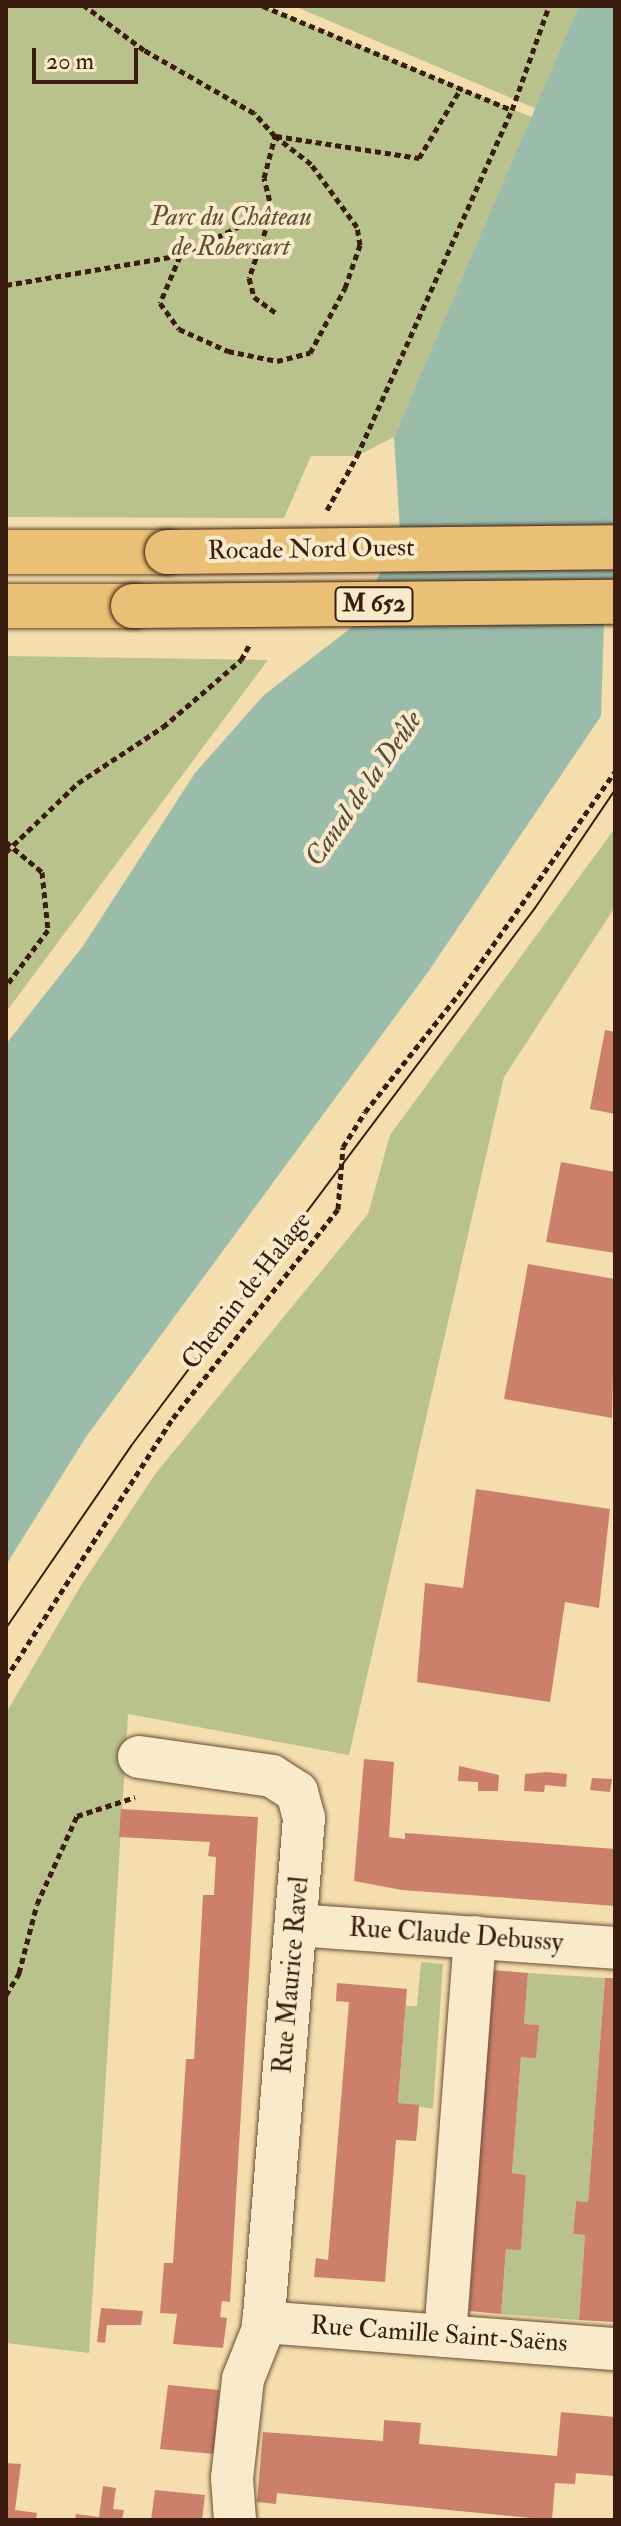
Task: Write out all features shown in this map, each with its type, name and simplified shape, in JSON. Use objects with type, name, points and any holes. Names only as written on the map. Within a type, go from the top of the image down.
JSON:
[{"type":"highway","name":"Rocade Nord Ouest","points":[[6,552],[615,547]]},
{"type":"highway","name":"Rocade Nord Ouest","points":[[6,606],[615,602]]},
{"type":"street","name":"Rue Maurice Ravel","points":[[139,1757],[272,1776],[297,1792],[304,1818],[263,2322],[243,2379],[232,2478],[235,2520]]},
{"type":"street","name":"Rue Claude Debussy","points":[[296,1925],[615,1948]]},
{"type":"street","points":[[445,2336],[475,1937]]},
{"type":"street","name":"Rue Camille Saint-Saëns","points":[[263,2322],[615,2349]]},
{"type":"path","points":[[85,6],[144,50],[254,113],[275,136],[311,164],[357,227],[360,245],[345,288],[310,353],[277,361],[228,351],[179,329],[160,303],[181,255]]},
{"type":"path","points":[[263,6],[512,110]]},
{"type":"path","points":[[319,524],[357,456],[512,110],[549,6]]},
{"type":"path","points":[[275,136],[419,158],[461,88]]},
{"type":"path","points":[[275,136],[264,178],[272,210],[249,278],[254,297],[277,314]]},
{"type":"path","points":[[6,285],[181,255],[272,210]]},
{"type":"path","points":[[6,852],[9,843],[78,783],[163,727],[241,660],[256,633]]},
{"type":"path","name":"Chemin de Halage","points":[[6,1678],[173,1418],[338,1209],[343,1147],[365,1112],[458,995],[615,772]]},
{"type":"path","points":[[6,986],[48,930],[42,872],[9,843]]},
{"type":"path","points":[[6,1995],[19,1973],[37,1904],[77,1816],[135,1799],[139,1757]]},
{"type":"green space","name":"Parc du Château de Robersart","points":[[6,6],[263,6],[534,118],[394,437],[357,456],[311,456],[284,518],[6,517]]},
{"type":"green space","points":[[294,6],[579,6],[537,109]]},
{"type":"green space","points":[[6,656],[268,660],[6,1012]]},
{"type":"green space","points":[[615,828],[615,907],[504,1077],[349,1755],[128,1714],[89,2353],[6,2343],[6,1713],[80,1587],[156,1473],[368,1214],[390,1135]]},
{"type":"green space","points":[[421,1962],[443,1964],[433,2109],[398,2103],[406,2006],[417,2006]]},
{"type":"green space","points":[[528,1973],[605,1978],[588,2202],[576,2201],[573,2234],[585,2235],[579,2320],[501,2314],[506,2249],[521,2249],[526,2175],[512,2173],[521,2057],[538,2025],[524,2024]]},
{"type":"water","name":"Canal de la Deûle","points":[[579,6],[615,6],[615,598],[604,623],[601,716],[428,972],[86,1437],[6,1565],[6,1044],[83,946],[195,773],[264,695],[356,624],[400,531],[394,437]]},
{"type":"building","points":[[605,1030],[615,1032],[615,1114],[590,1109]]},
{"type":"building","points":[[561,1162],[615,1172],[615,1253],[546,1242]]},
{"type":"building","points":[[528,1264],[615,1279],[612,1418],[504,1399]]},
{"type":"building","points":[[476,1489],[610,1509],[599,1608],[565,1602],[550,1702],[417,1682],[425,1583],[463,1588]]},
{"type":"building","points":[[364,1759],[394,1762],[389,1837],[405,1839],[405,1833],[615,1849],[615,1906],[402,1890],[354,1881]]},
{"type":"building","points":[[459,1766],[499,1775],[498,1791],[478,1791],[478,1782],[458,1781]]},
{"type":"building","points":[[525,1774],[567,1774],[566,1787],[545,1785],[544,1792],[524,1791]]},
{"type":"building","points":[[592,1778],[612,1779],[610,1792],[590,1790]]},
{"type":"building","points":[[121,1809],[258,1817],[230,2302],[222,2301],[220,2317],[227,2318],[223,2348],[173,2344],[177,2314],[160,2313],[164,2263],[173,2263],[186,2059],[194,2059],[203,1895],[214,1895],[216,1857],[208,1856],[210,1842],[119,1837]]},
{"type":"building","points":[[492,1970],[528,1973],[524,2024],[539,2025],[536,2058],[521,2057],[512,2173],[526,2175],[521,2250],[506,2249],[501,2314],[469,2311]]},
{"type":"building","points":[[605,1978],[615,1978],[615,2322],[579,2320],[585,2235],[573,2234],[576,2201],[588,2202]]},
{"type":"building","points":[[337,1983],[407,1989],[398,2103],[419,2105],[418,2122],[416,2141],[396,2140],[385,2282],[314,2277],[316,2258],[328,2260],[349,2002],[336,2001]]},
{"type":"building","points":[[101,2308],[143,2311],[141,2325],[107,2325],[105,2343],[97,2342]]},
{"type":"building","points":[[168,2385],[219,2390],[214,2454],[160,2449]]},
{"type":"building","points":[[561,2412],[615,2417],[615,2476],[576,2473],[575,2484],[555,2483],[552,2520],[277,2493],[276,2504],[257,2502],[263,2432],[383,2441],[384,2420],[421,2423],[419,2444],[557,2456]]},
{"type":"building","points":[[6,2463],[21,2464],[15,2510],[37,2513],[36,2520],[6,2520]]},
{"type":"building","points":[[103,2486],[116,2488],[113,2509],[124,2510],[122,2520],[75,2520],[76,2514],[99,2517]]},
{"type":"building","points":[[155,2490],[205,2495],[202,2520],[151,2520]]},
{"type":"tram line","points":[[6,1628],[131,1446],[535,908],[615,790]]}]
